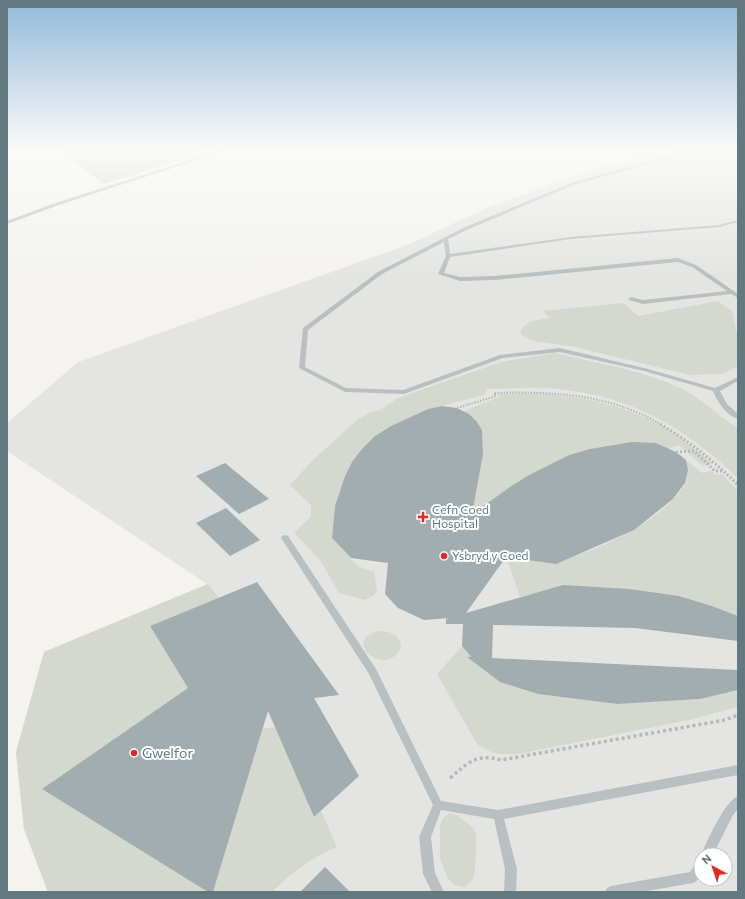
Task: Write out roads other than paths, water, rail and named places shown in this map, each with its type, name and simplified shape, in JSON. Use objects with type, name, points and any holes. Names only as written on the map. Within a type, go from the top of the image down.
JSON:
[{"type":"street","points":[[7,223],[57,204],[95,192]]},
{"type":"street","points":[[554,192],[467,228],[380,272],[305,329],[302,368],[346,390],[404,392],[502,356],[560,350],[646,370],[716,390],[738,379]]},
{"type":"street","points":[[448,256],[571,238],[719,226],[738,221]]},
{"type":"street","points":[[446,238],[448,256],[441,274],[460,279],[496,278],[678,260],[694,266],[738,296]]},
{"type":"street","points":[[631,299],[643,302],[732,292]]},
{"type":"street","points":[[716,390],[720,401],[738,417]]},
{"type":"street","points":[[285,538],[373,672],[438,805],[425,837],[429,874],[438,892]]},
{"type":"street","points":[[438,805],[498,815],[738,770]]},
{"type":"street","points":[[711,847],[729,811],[738,801]]},
{"type":"street","points":[[498,815],[511,869],[510,892]]},
{"type":"street","points":[[611,892],[693,877]]},
{"type":"place","name":"Cefn Coed Hospital","points":[[423,517]]},
{"type":"place","name":"Ysbryd y Coed","points":[[444,556]]},
{"type":"place","name":"Gwelfor","points":[[134,753]]}]
